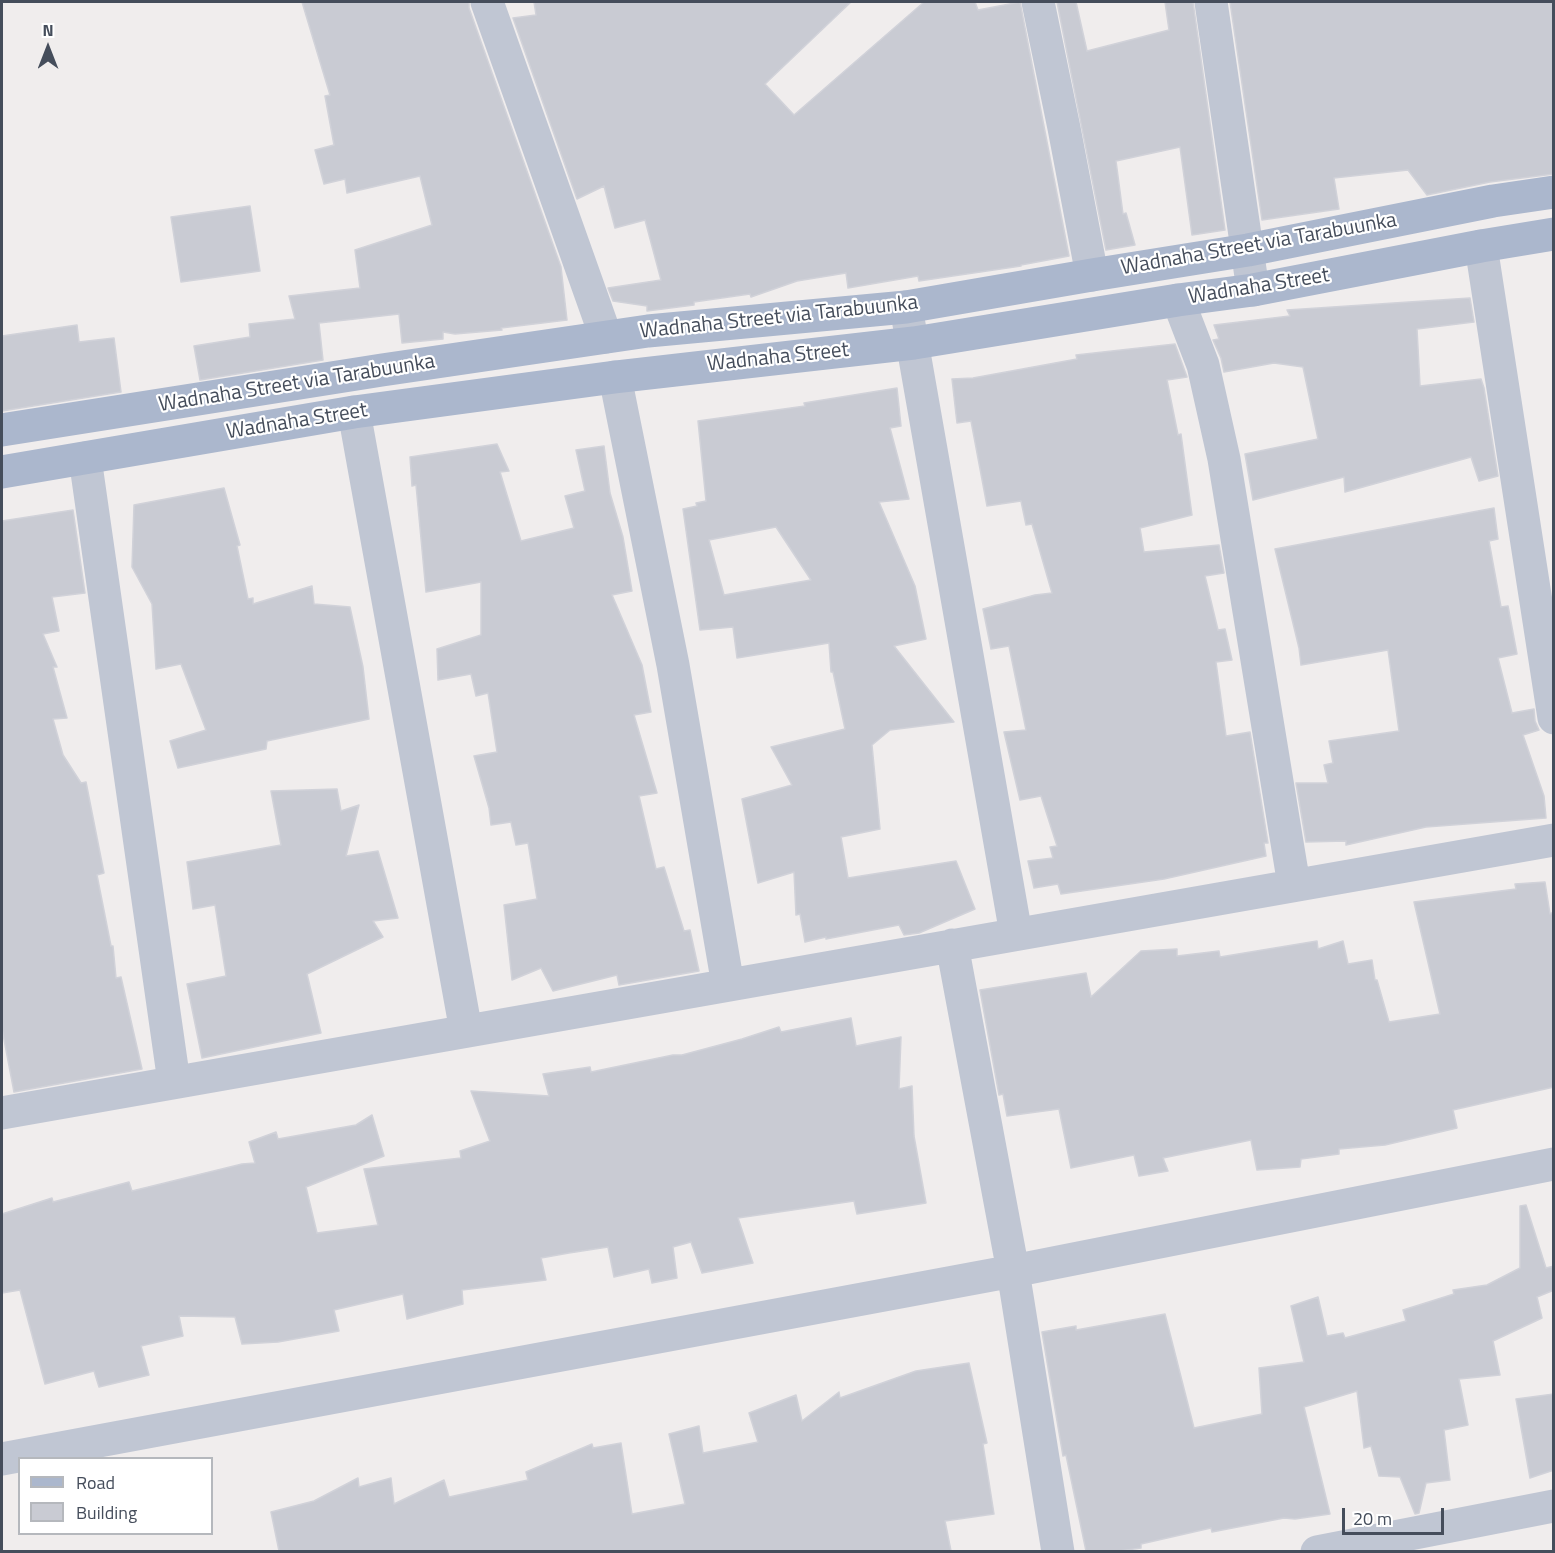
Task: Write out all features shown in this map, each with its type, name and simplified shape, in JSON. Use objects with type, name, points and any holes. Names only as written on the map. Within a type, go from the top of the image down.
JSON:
[{"type":"main road","name":"Wadnaha Street via Tarabuunka","points":[[2,430],[606,337],[906,307],[1248,250],[1493,201],[1554,192]]},
{"type":"main road","name":"Wadnaha Street","points":[[2,472],[354,412],[615,377],[914,343],[1253,290],[1554,234]]},
{"type":"street","points":[[487,2],[606,337]]},
{"type":"street","points":[[1038,2],[1065,128],[1092,275]]},
{"type":"street","points":[[1211,2],[1253,290]]},
{"type":"street","points":[[1481,246],[1554,718]]},
{"type":"street","points":[[1178,300],[1203,365],[1224,459],[1293,885]]},
{"type":"street","points":[[906,307],[1016,934]]},
{"type":"street","points":[[615,377],[673,665],[728,985]]},
{"type":"street","points":[[354,412],[466,1031]]},
{"type":"street","points":[[85,458],[174,1082]]},
{"type":"street","points":[[2,1113],[1554,840]]},
{"type":"street","points":[[952,945],[1013,1271],[1058,1551]]},
{"type":"street","points":[[2,1459],[1013,1271],[1554,1164]]},
{"type":"street","points":[[1327,1551],[1554,1506]]},
{"type":"building","points":[[302,2],[469,2],[469,8],[561,267],[567,320],[501,328],[502,330],[455,334],[443,332],[443,339],[402,343],[399,314],[319,323],[323,360],[200,380],[194,346],[250,337],[249,324],[295,319],[289,296],[360,288],[355,250],[432,225],[420,176],[347,193],[345,179],[324,184],[315,150],[334,145],[325,96],[330,95]]},
{"type":"building","points":[[534,2],[851,2],[765,84],[794,115],[924,2],[975,2],[978,10],[1020,2],[1069,256],[1021,266],[919,281],[918,276],[848,288],[846,273],[797,281],[751,297],[750,294],[647,311],[647,306],[613,301],[608,288],[661,280],[645,220],[615,228],[604,186],[577,199],[513,18],[536,15]]},
{"type":"building","points":[[1057,2],[1076,2],[1087,51],[1169,30],[1165,2],[1193,2],[1225,230],[1192,235],[1180,147],[1116,161],[1123,214],[1126,213],[1135,245],[1106,250]]},
{"type":"building","points":[[1230,2],[1554,2],[1554,174],[1490,182],[1427,195],[1408,170],[1334,178],[1339,209],[1262,220]]},
{"type":"building","points":[[250,206],[260,271],[181,282],[171,217]]},
{"type":"building","points":[[1470,298],[1474,322],[1417,329],[1420,386],[1481,379],[1498,476],[1479,481],[1471,457],[1345,492],[1344,477],[1253,500],[1245,454],[1318,439],[1303,367],[1274,363],[1224,372],[1213,340],[1219,339],[1214,325],[1290,316],[1287,310]]},
{"type":"building","points":[[77,325],[79,342],[114,338],[121,392],[2,411],[2,336]]},
{"type":"building","points":[[1175,344],[1187,377],[1167,380],[1178,435],[1181,434],[1192,515],[1140,528],[1144,552],[1219,545],[1224,573],[1205,576],[1218,630],[1225,629],[1232,660],[1216,662],[1226,736],[1250,732],[1268,843],[1264,843],[1266,856],[1164,879],[1061,894],[1058,884],[1034,888],[1028,861],[1053,858],[1050,847],[1057,846],[1041,796],[1020,800],[1004,732],[1026,730],[1009,646],[991,649],[983,609],[1035,595],[1052,593],[1032,524],[1026,525],[1021,501],[987,506],[971,421],[957,423],[952,379],[973,378],[1077,359],[1076,355]]},
{"type":"building","points":[[897,388],[901,426],[890,428],[909,499],[879,502],[915,586],[926,639],[894,646],[954,722],[890,730],[872,745],[880,829],[841,837],[848,878],[956,861],[975,909],[919,933],[904,935],[899,925],[805,942],[800,914],[796,915],[794,872],[758,883],[742,799],[792,785],[771,747],[845,729],[833,672],[831,672],[829,643],[737,658],[733,627],[700,630],[683,509],[706,501],[698,421],[805,406],[804,403]],"holes":[[[776,527],[811,580],[724,595],[709,540]]]},
{"type":"building","points":[[497,444],[509,471],[500,472],[521,541],[574,528],[565,496],[585,491],[576,450],[604,446],[610,493],[623,537],[632,591],[612,595],[642,665],[651,712],[634,715],[657,793],[639,796],[656,869],[664,867],[684,931],[690,930],[699,971],[619,985],[617,975],[553,991],[541,968],[512,980],[504,905],[537,899],[528,843],[516,845],[511,822],[491,825],[489,808],[474,756],[497,752],[488,693],[476,696],[471,674],[438,680],[437,649],[481,635],[481,582],[426,592],[416,485],[412,486],[410,457]]},
{"type":"building","points":[[224,488],[240,545],[237,546],[248,599],[253,598],[253,604],[312,586],[314,604],[350,607],[363,667],[369,719],[267,741],[266,749],[178,768],[170,741],[206,730],[181,664],[156,669],[152,604],[132,567],[134,505]]},
{"type":"building","points":[[1494,508],[1498,539],[1489,541],[1501,607],[1508,606],[1517,654],[1498,658],[1512,713],[1534,709],[1535,721],[1539,730],[1523,735],[1544,796],[1546,818],[1426,827],[1346,845],[1346,841],[1306,842],[1296,783],[1328,783],[1324,765],[1333,763],[1329,741],[1399,731],[1388,650],[1301,665],[1275,549]]},
{"type":"building","points":[[73,510],[85,593],[52,597],[59,631],[43,634],[57,667],[53,667],[67,718],[53,719],[63,755],[81,783],[86,782],[104,873],[97,875],[111,946],[113,946],[116,978],[121,977],[142,1069],[14,1092],[2,1029],[2,521]]},
{"type":"building","points":[[337,789],[341,811],[359,805],[346,856],[378,851],[398,918],[373,921],[383,937],[307,974],[321,1033],[202,1058],[187,984],[226,976],[215,905],[193,909],[187,862],[281,845],[271,791]]},
{"type":"building","points":[[1545,882],[1550,914],[1554,912],[1554,1087],[1453,1110],[1457,1128],[1385,1145],[1339,1149],[1339,1154],[1301,1159],[1300,1167],[1257,1170],[1251,1140],[1163,1158],[1168,1171],[1139,1176],[1134,1155],[1071,1168],[1059,1109],[1007,1116],[1003,1094],[999,1095],[980,990],[1086,973],[1091,997],[1141,951],[1177,949],[1177,956],[1219,951],[1220,957],[1317,941],[1318,949],[1343,941],[1348,964],[1372,960],[1375,980],[1377,980],[1389,1022],[1440,1014],[1414,902],[1516,889],[1515,884]]},
{"type":"building","points":[[851,1018],[856,1046],[901,1037],[899,1089],[912,1086],[914,1136],[926,1203],[857,1214],[854,1201],[738,1218],[753,1263],[702,1273],[691,1242],[673,1247],[677,1278],[652,1283],[649,1269],[614,1277],[608,1247],[569,1253],[541,1258],[546,1280],[462,1290],[463,1304],[407,1319],[403,1294],[334,1310],[339,1331],[278,1342],[242,1344],[235,1317],[179,1316],[183,1336],[141,1346],[149,1375],[99,1387],[94,1371],[45,1384],[20,1290],[2,1293],[2,1214],[52,1198],[53,1202],[129,1182],[132,1191],[242,1164],[255,1163],[249,1142],[276,1132],[278,1139],[356,1125],[372,1115],[384,1156],[306,1187],[317,1233],[378,1225],[364,1169],[461,1158],[460,1151],[490,1141],[471,1091],[549,1096],[543,1074],[590,1067],[591,1072],[682,1055],[779,1027],[781,1032]]},
{"type":"building","points":[[1526,1205],[1546,1268],[1554,1266],[1554,1290],[1537,1297],[1542,1318],[1493,1341],[1500,1375],[1459,1379],[1468,1425],[1444,1430],[1450,1480],[1426,1483],[1419,1513],[1415,1514],[1400,1477],[1379,1476],[1371,1446],[1364,1448],[1357,1391],[1304,1407],[1330,1514],[1295,1519],[1284,1518],[1212,1532],[1211,1528],[1141,1544],[1141,1548],[1120,1551],[1086,1551],[1066,1455],[1063,1456],[1042,1332],[1076,1326],[1076,1330],[1165,1314],[1194,1428],[1262,1414],[1259,1368],[1304,1362],[1291,1306],[1318,1297],[1327,1336],[1343,1333],[1345,1338],[1406,1321],[1403,1310],[1454,1294],[1453,1290],[1487,1285],[1520,1268],[1520,1206]]},
{"type":"building","points":[[969,1363],[987,1443],[983,1444],[994,1514],[945,1521],[951,1551],[279,1551],[271,1512],[314,1501],[358,1478],[359,1487],[391,1478],[394,1504],[444,1480],[449,1497],[528,1480],[526,1472],[592,1444],[593,1448],[621,1443],[632,1514],[685,1504],[669,1434],[699,1426],[703,1453],[758,1442],[749,1413],[796,1395],[802,1421],[839,1392],[840,1398],[916,1371]]},
{"type":"building","points":[[1554,1394],[1554,1470],[1530,1478],[1516,1399]]}]
